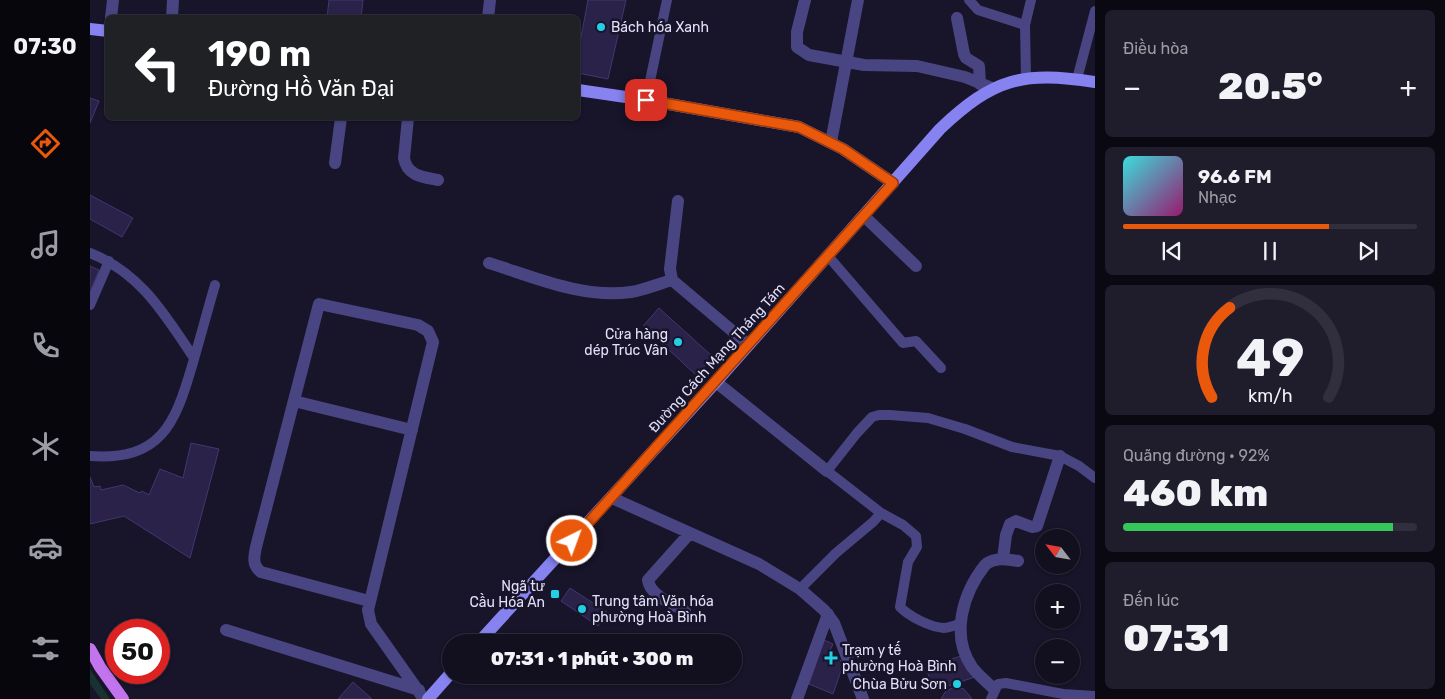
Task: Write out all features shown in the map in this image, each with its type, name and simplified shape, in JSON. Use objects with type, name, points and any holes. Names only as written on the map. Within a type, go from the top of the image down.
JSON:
[{"type":"main road","points":[[90,29],[105,32]]},
{"type":"main road","name":"Đường Cách Mạng Tháng Tám","points":[[487,634],[716,382],[940,129],[986,86],[1026,79],[1052,77],[1095,82]]},
{"type":"main road","points":[[580,90],[786,124],[808,130],[831,142],[893,183]]},
{"type":"main road","points":[[90,649],[100,667],[123,699]]},
{"type":"main road","points":[[424,696],[442,681]]},
{"type":"street","points":[[112,15],[114,0]]},
{"type":"street","points":[[172,15],[174,0]]},
{"type":"street","points":[[488,15],[490,0]]},
{"type":"street","points":[[805,0],[796,32],[797,47],[809,55],[847,63],[878,66],[917,66],[948,72],[986,86]]},
{"type":"street","points":[[831,142],[858,0]]},
{"type":"street","points":[[957,18],[964,54],[966,58],[979,66],[986,86]]},
{"type":"street","points":[[335,163],[341,120]]},
{"type":"street","points":[[408,120],[405,164],[416,176],[438,180]]},
{"type":"street","points":[[678,202],[670,270],[672,280],[749,345]]},
{"type":"street","points":[[864,216],[916,266]]},
{"type":"street","points":[[489,263],[579,290],[602,293],[632,292],[672,280]]},
{"type":"street","points":[[369,601],[267,574],[256,568],[254,562],[256,547],[319,304],[418,325],[428,331],[433,342],[433,349],[369,601],[368,620],[424,696]]},
{"type":"street","points":[[716,382],[827,471]]},
{"type":"street","points":[[294,401],[412,430]]},
{"type":"street","points":[[1003,559],[1006,535],[1010,524],[1016,521],[1032,527],[1037,526],[1060,456]]},
{"type":"street","points":[[612,498],[759,564],[800,590],[828,614],[834,622],[864,699]]},
{"type":"street","points":[[685,611],[656,593],[650,587],[648,580],[690,533]]},
{"type":"street","points":[[993,694],[967,658],[962,643],[960,624],[964,606],[980,572],[988,562],[1003,559],[1018,560]]},
{"type":"street","points":[[797,699],[818,636],[828,614]]},
{"type":"street","points":[[226,630],[424,696]]},
{"type":"lane","points":[[646,100],[667,0]]},
{"type":"lane","points":[[969,0],[978,10],[1025,25]]},
{"type":"lane","points":[[1026,79],[1025,25],[1031,0]]},
{"type":"lane","points":[[1077,79],[1095,10]]},
{"type":"lane","points":[[90,253],[122,269],[151,296],[194,358]]},
{"type":"lane","points":[[828,256],[903,343],[916,341],[941,368]]},
{"type":"lane","points":[[90,306],[109,261]]},
{"type":"lane","points":[[90,456],[104,457],[134,451],[153,443],[166,431],[182,400],[215,285]]},
{"type":"lane","points":[[960,624],[946,628],[934,626],[906,613],[900,607],[908,562],[917,547],[916,536],[903,525],[881,513],[827,471],[866,423],[879,415],[928,418],[965,428],[1012,447],[1060,456],[1079,466],[1095,478]]},
{"type":"lane","points":[[800,590],[836,553],[874,522],[881,513]]},
{"type":"lane","points":[[993,694],[998,684],[1006,683],[1063,694],[1095,696]]},
{"type":"green space","points":[[90,669],[110,699],[101,699],[90,684]]},
{"type":"building","points":[[329,0],[363,0],[361,15],[327,15]]},
{"type":"building","name":"Bách hóa Xanh","points":[[588,0],[626,0],[608,79],[580,73],[580,42]]},
{"type":"building","points":[[90,98],[99,101],[90,123]]},
{"type":"building","points":[[90,195],[133,218],[122,237],[90,219]]},
{"type":"building","points":[[90,266],[99,270],[90,292]]},
{"type":"building","points":[[659,308],[713,357],[696,375],[643,326]]},
{"type":"building","points":[[191,443],[219,449],[190,558],[124,516],[90,524],[90,477],[94,487],[100,486],[101,490],[123,485],[149,495],[160,469],[183,478]]},
{"type":"building","points":[[570,588],[607,612],[598,626],[561,601]]},
{"type":"building","name":"Trạm y tế phường Hoà Bình","points":[[824,640],[833,644],[828,655],[844,662],[833,694],[809,684]]},
{"type":"building","points":[[961,656],[975,677],[933,691],[926,667]]},
{"type":"building","points":[[353,682],[372,699],[338,699]]},
{"type":"building","points":[[954,687],[964,689],[972,699],[941,699],[945,692]]},
{"type":"place","name":"Bách hóa Xanh","points":[[601,27]]},
{"type":"place","name":"Cửa hàng dép Trúc Vân","points":[[678,342]]},
{"type":"place","name":"Ngã tư Cầu Hóa An","points":[[555,594]]},
{"type":"place","name":"Trung tâm Văn hóa phường Hoà Bình","points":[[582,609]]},
{"type":"place","name":"Trạm y tế phường Hoà Bình","points":[[831,658]]},
{"type":"place","name":"Chùa Bửu Sơn","points":[[957,684]]},
{"type":"route","points":[[572,541],[893,183],[843,149],[819,135],[799,127],[646,100]]}]
